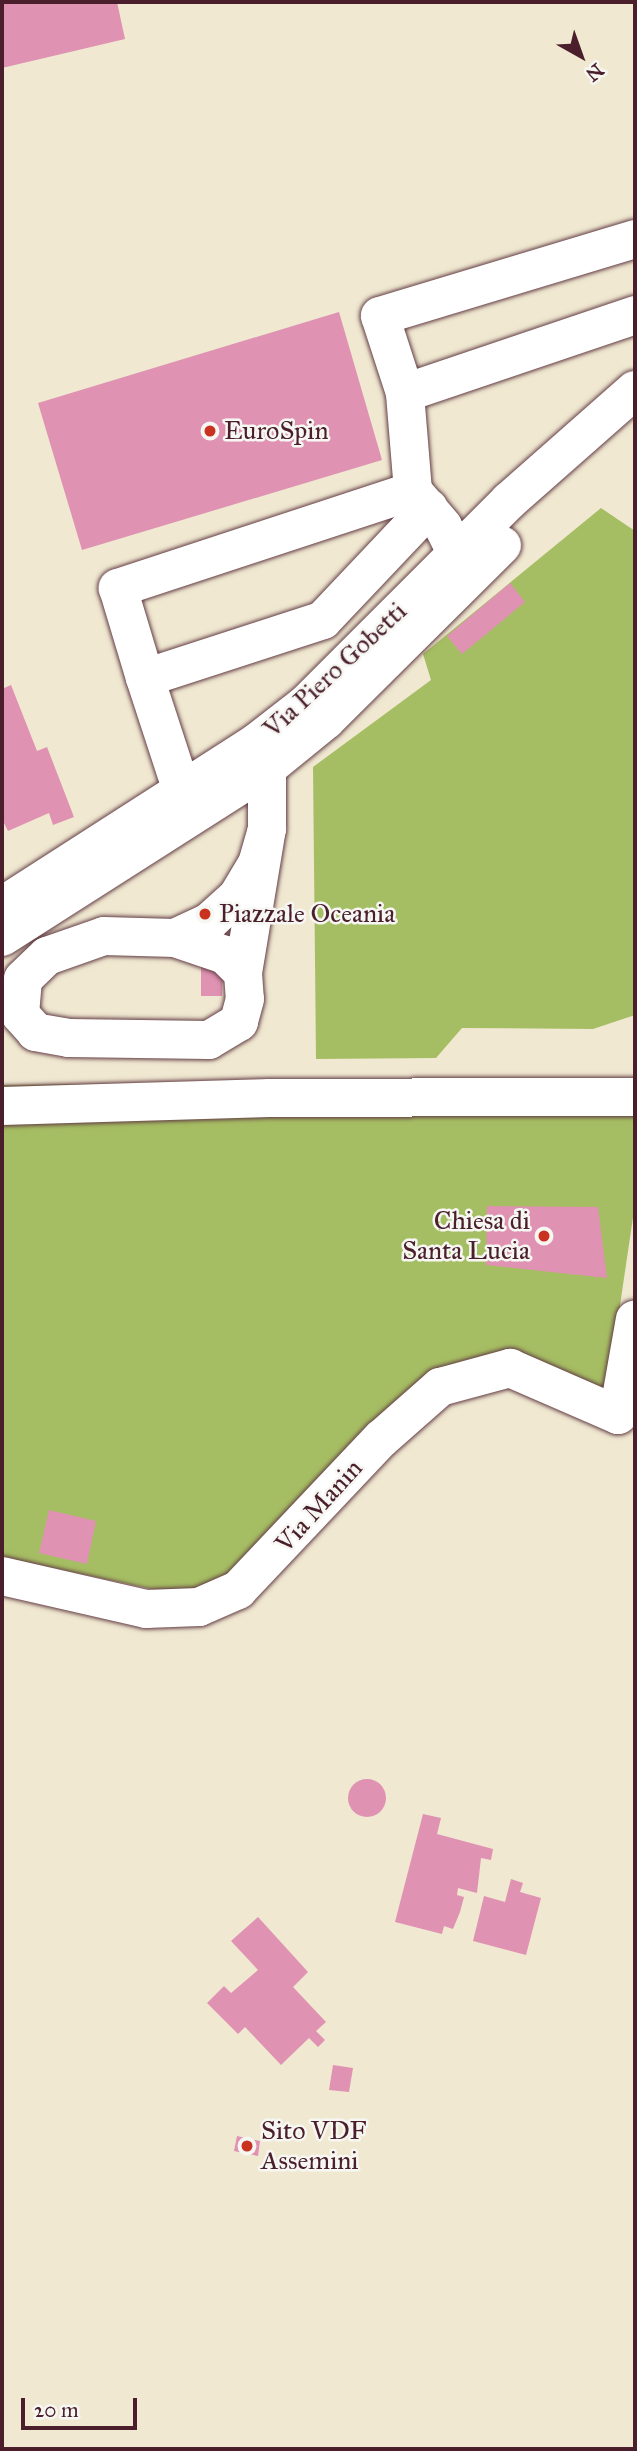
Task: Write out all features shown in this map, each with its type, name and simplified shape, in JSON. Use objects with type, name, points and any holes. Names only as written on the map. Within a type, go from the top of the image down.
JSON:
[{"type":"main road","points":[[457,554],[421,499],[405,393],[380,316],[635,239]]},
{"type":"main road","points":[[405,393],[635,315]]},
{"type":"main road","name":"Via Piero Gobetti","points":[[2,906],[181,788],[257,742],[306,704],[570,444],[635,390]]},
{"type":"main road","name":"Via Piero Gobetti","points":[[2,937],[267,768],[326,720],[558,490],[635,424]]},
{"type":"main road","points":[[181,788],[117,588],[421,499]]},
{"type":"main road","points":[[145,678],[323,620],[421,499]]},
{"type":"main road","points":[[243,973],[225,955],[175,938],[104,936],[47,956],[23,979],[20,1014],[36,1032],[69,1038],[209,1040],[239,1022],[245,999],[243,973],[267,828],[267,768]]},
{"type":"main road","points":[[175,938],[209,922],[237,897],[257,864],[267,828]]},
{"type":"main road","points":[[2,1106],[270,1098],[635,1097]]},
{"type":"main road","name":"Via Manin","points":[[2,1576],[146,1609],[199,1606],[238,1590],[381,1439],[440,1387],[510,1368],[618,1415],[635,1319]]},
{"type":"green space","points":[[601,508],[635,531],[635,1015],[593,1029],[462,1028],[436,1058],[316,1059],[313,767],[431,680],[423,654]]},
{"type":"green space","points":[[317,1081],[635,1084],[635,1204],[607,1393],[503,1355],[250,1563],[204,1588],[161,1591],[2,1557],[2,1085]]},
{"type":"building","points":[[2,2],[117,2],[125,39],[2,68]]},
{"type":"building","name":"EuroSpin","points":[[339,312],[382,460],[82,550],[38,403]]},
{"type":"building","points":[[510,583],[525,602],[462,654],[447,636]]},
{"type":"building","points":[[11,685],[37,751],[47,747],[74,817],[53,825],[49,813],[8,831],[2,819],[2,689]]},
{"type":"building","points":[[201,964],[223,965],[222,996],[201,996]]},
{"type":"building","name":"Chiesa di Santa Lucia","points":[[487,1206],[598,1207],[607,1278],[486,1265]]},
{"type":"building","points":[[49,1510],[96,1521],[87,1564],[39,1553]]},
{"type":"building","points":[[367,1779],[380,1785],[386,1798],[380,1811],[367,1817],[354,1811],[348,1798],[354,1785]]},
{"type":"building","points":[[423,1814],[441,1818],[437,1834],[493,1849],[491,1860],[481,1858],[477,1893],[458,1888],[457,1895],[464,1897],[460,1912],[453,1929],[444,1926],[442,1934],[395,1922]]},
{"type":"building","points":[[511,1879],[523,1883],[520,1892],[541,1898],[526,1955],[473,1941],[484,1896],[505,1902]]},
{"type":"building","points":[[258,1917],[308,1972],[293,1987],[326,2022],[316,2031],[325,2040],[318,2047],[309,2038],[281,2065],[245,2027],[238,2034],[207,2003],[224,1986],[231,1993],[258,1970],[231,1941]]},
{"type":"building","points":[[333,2065],[353,2068],[349,2092],[329,2090]]},
{"type":"building","name":"Sito VDF Assemini","points":[[237,2136],[260,2141],[258,2156],[234,2151]]},
{"type":"place","name":"EuroSpin","points":[[210,431]]},
{"type":"place","name":"Piazzale Oceania","points":[[205,914]]},
{"type":"place","name":"Chiesa di Santa Lucia","points":[[544,1236]]},
{"type":"place","name":"Sito VDF Assemini","points":[[247,2146]]}]
